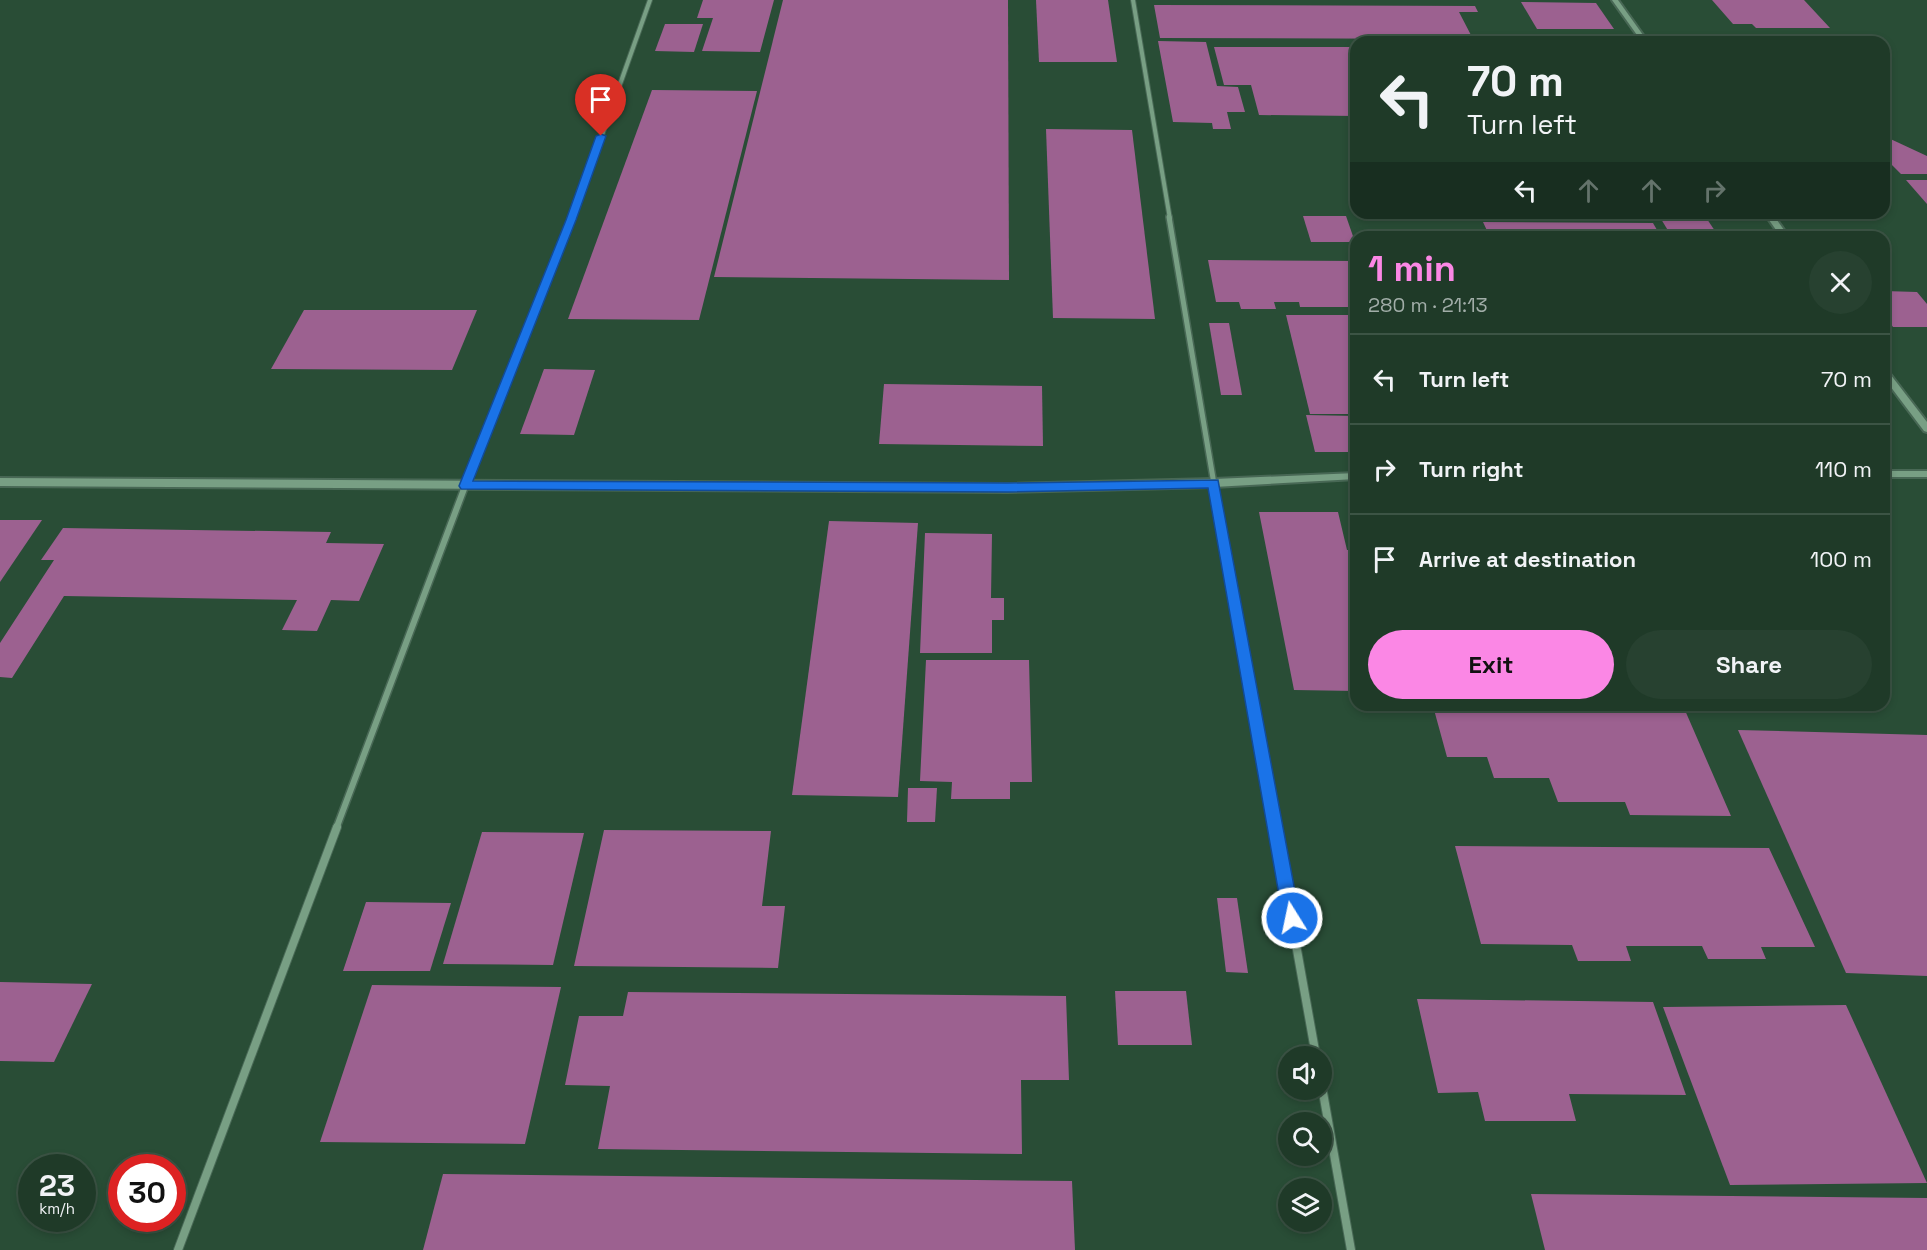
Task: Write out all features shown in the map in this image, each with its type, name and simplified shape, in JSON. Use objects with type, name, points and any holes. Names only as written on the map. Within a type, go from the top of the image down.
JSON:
[{"type":"street","points":[[178,1250],[465,486],[571,220],[650,0]]},
{"type":"street","points":[[1133,0],[1214,483],[1314,1046]]},
{"type":"street","points":[[1615,0],[1641,36]]},
{"type":"street","points":[[1890,380],[1927,429]]},
{"type":"street","points":[[1890,474],[1927,474]]},
{"type":"street","points":[[0,482],[1008,488],[1214,483],[1350,476]]},
{"type":"street","points":[[1324,1100],[1351,1250]]},
{"type":"building","points":[[703,0],[774,0],[760,52],[702,51],[713,18],[697,18]]},
{"type":"building","points":[[783,0],[1008,0],[1009,280],[714,277]]},
{"type":"building","points":[[1036,0],[1108,0],[1117,62],[1039,62]]},
{"type":"building","points":[[1712,0],[1804,0],[1830,28],[1756,28],[1752,24],[1733,24]]},
{"type":"building","points":[[1521,2],[1596,3],[1614,29],[1537,29]]},
{"type":"building","points":[[1154,5],[1475,6],[1478,12],[1459,12],[1471,36],[1350,36],[1350,39],[1160,38]]},
{"type":"building","points":[[665,24],[703,24],[694,52],[655,51]]},
{"type":"building","points":[[1158,41],[1206,42],[1217,86],[1238,87],[1245,112],[1227,112],[1231,129],[1213,129],[1212,123],[1173,122]]},
{"type":"building","points":[[1214,47],[1350,47],[1350,116],[1259,115],[1251,85],[1224,85]]},
{"type":"building","points":[[652,90],[757,91],[699,320],[568,319]]},
{"type":"building","points":[[1046,129],[1132,130],[1155,319],[1053,318]]},
{"type":"building","points":[[1890,139],[1927,156],[1927,174],[1901,174],[1890,163]]},
{"type":"building","points":[[1906,180],[1927,180],[1927,204]]},
{"type":"building","points":[[1303,216],[1346,216],[1351,231],[1350,242],[1311,242]]},
{"type":"building","points":[[1661,219],[1707,219],[1715,231],[1668,231]]},
{"type":"building","points":[[1483,222],[1653,223],[1658,231],[1487,231]]},
{"type":"building","points":[[1208,260],[1350,261],[1350,307],[1300,307],[1299,302],[1274,302],[1276,309],[1241,309],[1239,302],[1216,302]]},
{"type":"building","points":[[1890,291],[1917,292],[1927,304],[1927,327],[1893,327],[1890,323]]},
{"type":"building","points":[[304,310],[477,310],[452,370],[271,369]]},
{"type":"building","points":[[1286,315],[1350,315],[1350,414],[1310,414]]},
{"type":"building","points":[[1209,323],[1229,323],[1242,395],[1221,395]]},
{"type":"building","points":[[544,369],[595,370],[574,435],[520,434]]},
{"type":"building","points":[[884,384],[1042,386],[1043,446],[879,444]]},
{"type":"building","points":[[1306,415],[1350,416],[1350,452],[1315,452]]},
{"type":"building","points":[[1259,512],[1338,512],[1347,550],[1350,550],[1350,691],[1294,690]]},
{"type":"building","points":[[0,520],[42,520],[0,582]]},
{"type":"building","points":[[829,521],[918,523],[898,797],[792,795]]},
{"type":"building","points":[[63,528],[331,532],[326,543],[384,544],[359,601],[331,600],[317,631],[282,630],[297,600],[64,596],[12,678],[0,677],[0,643],[54,560],[41,560]]},
{"type":"building","points":[[925,533],[992,534],[991,598],[1004,598],[1004,620],[992,620],[992,653],[920,653]]},
{"type":"building","points":[[926,660],[1029,660],[1032,782],[1010,782],[1010,799],[951,799],[952,782],[920,781]]},
{"type":"building","points":[[1434,711],[1685,711],[1731,816],[1630,815],[1625,802],[1558,802],[1549,778],[1494,778],[1487,757],[1447,757]]},
{"type":"building","points":[[1738,730],[1927,735],[1927,976],[1846,973]]},
{"type":"building","points":[[908,788],[937,788],[935,822],[907,822]]},
{"type":"building","points":[[604,830],[771,831],[762,906],[785,906],[778,968],[574,966]]},
{"type":"building","points":[[482,832],[584,833],[553,965],[443,964]]},
{"type":"building","points":[[1455,846],[1769,848],[1815,947],[1761,947],[1766,959],[1708,959],[1702,946],[1626,946],[1631,961],[1578,961],[1572,945],[1481,944]]},
{"type":"building","points":[[1217,898],[1237,898],[1248,973],[1226,972]]},
{"type":"building","points":[[366,902],[451,903],[430,971],[343,971]]},
{"type":"building","points":[[0,982],[92,984],[54,1062],[0,1061]]},
{"type":"building","points":[[372,985],[561,987],[525,1144],[320,1142]]},
{"type":"building","points":[[1115,991],[1186,991],[1192,1045],[1118,1045]]},
{"type":"building","points":[[628,992],[1066,996],[1069,1080],[1021,1080],[1022,1154],[598,1149],[610,1086],[565,1085],[579,1016],[623,1016]]},
{"type":"building","points":[[1417,999],[1653,1002],[1686,1095],[1569,1094],[1576,1121],[1485,1121],[1478,1092],[1438,1093]]},
{"type":"building","points":[[1846,1005],[1927,1183],[1730,1185],[1663,1007]]},
{"type":"building","points":[[443,1174],[1072,1181],[1075,1250],[423,1250]]},
{"type":"building","points":[[1531,1194],[1927,1198],[1927,1250],[1545,1250]]},
{"type":"route","points":[[601,136],[571,220],[465,486],[1008,488],[1214,483],[1292,918]]}]
